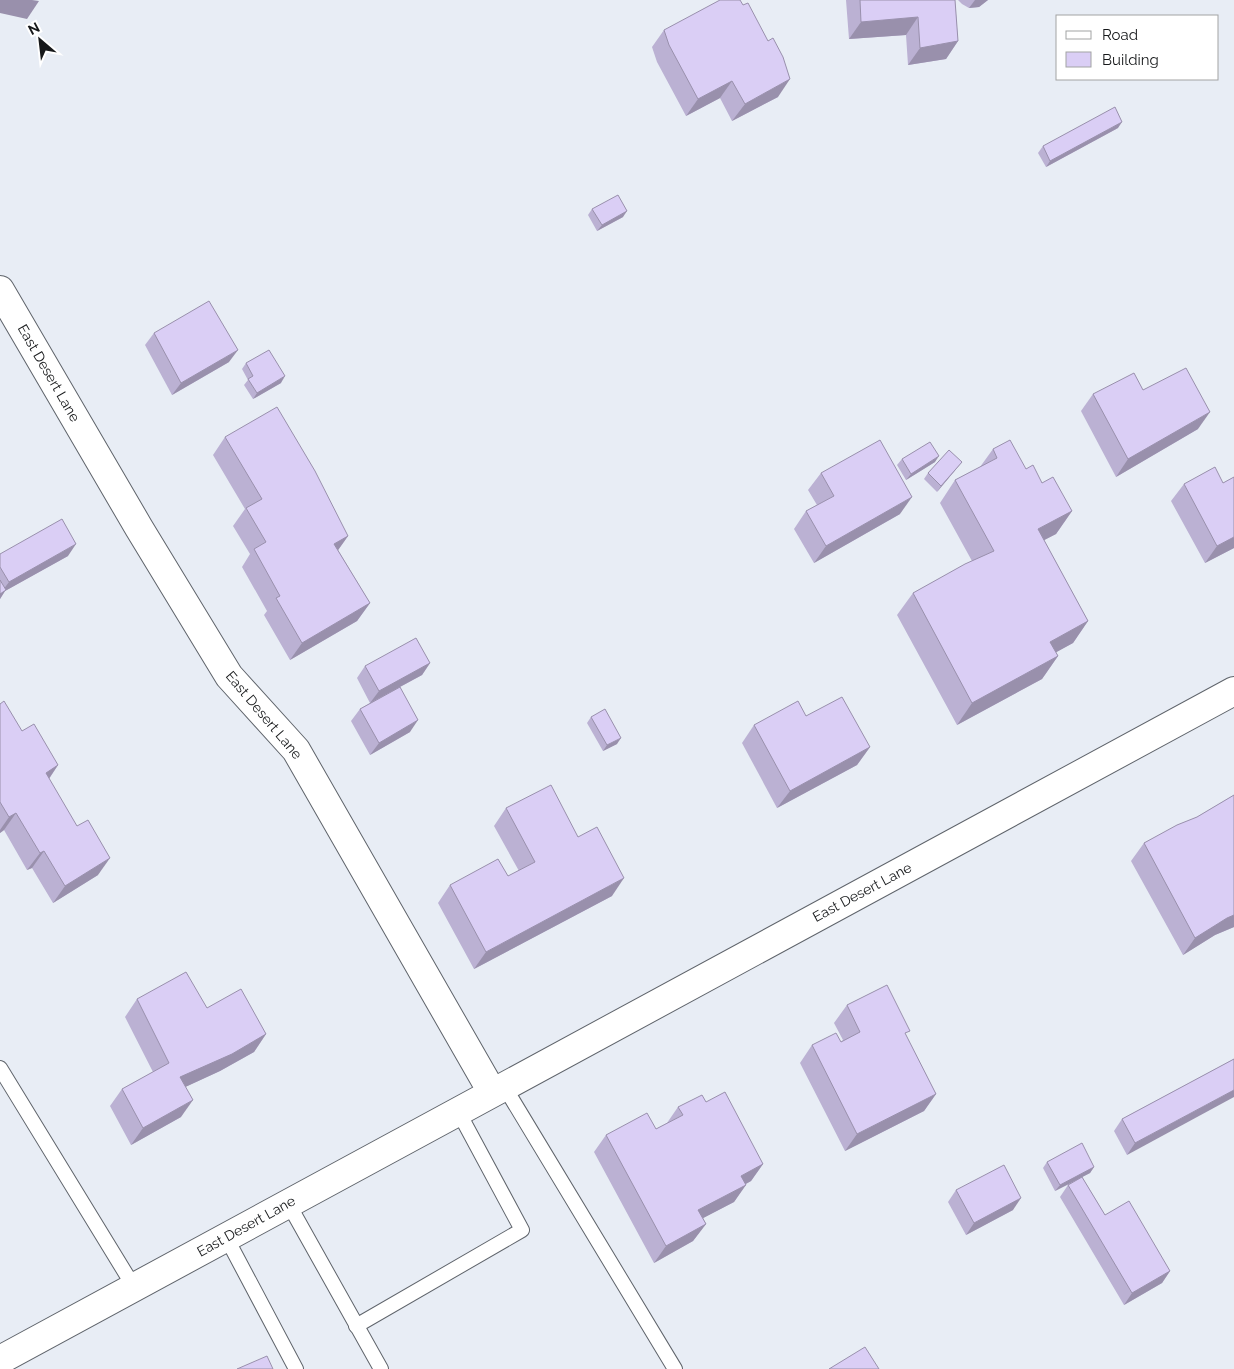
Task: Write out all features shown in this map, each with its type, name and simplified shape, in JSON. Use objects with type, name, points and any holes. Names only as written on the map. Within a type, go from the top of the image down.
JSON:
[{"type":"street","name":"East Desert Lane","points":[[0,290],[139,528],[229,676],[296,750],[498,1089]]},
{"type":"street","name":"East Desert Lane","points":[[0,1360],[1233,693]]},
{"type":"lane","points":[[0,1068],[134,1287]]},
{"type":"lane","points":[[498,1089],[675,1369]]},
{"type":"lane","points":[[356,1326],[522,1230],[458,1111]]},
{"type":"lane","points":[[288,1203],[380,1369]]},
{"type":"lane","points":[[226,1237],[296,1369]]},
{"type":"building","points":[[720,0],[740,0],[743,5],[748,3],[768,41],[773,38],[783,57],[790,79],[745,104],[732,81],[698,99],[669,45],[664,30]]},
{"type":"building","points":[[860,0],[955,0],[958,41],[920,48],[918,17],[861,22]]},
{"type":"building","points":[[1115,107],[1122,122],[1050,161],[1043,146]]},
{"type":"building","points":[[618,195],[627,211],[602,225],[592,209]]},
{"type":"building","points":[[209,301],[238,350],[181,383],[154,333]]},
{"type":"building","points":[[269,350],[285,376],[257,393],[248,379],[253,376],[246,363]]},
{"type":"building","points":[[1186,368],[1210,412],[1128,459],[1093,394],[1134,373],[1143,390]]},
{"type":"building","points":[[277,407],[315,471],[348,536],[334,544],[370,603],[302,643],[276,598],[280,596],[254,549],[266,542],[246,508],[262,499],[225,437]]},
{"type":"building","points":[[880,440],[912,497],[826,546],[806,511],[834,496],[821,473]]},
{"type":"building","points":[[1010,440],[1026,469],[1033,465],[1042,483],[1053,477],[1072,511],[1038,529],[1088,621],[1050,642],[1058,656],[972,703],[913,593],[965,564],[994,551],[955,480],[997,458],[993,449]]},
{"type":"building","points":[[930,442],[939,456],[911,474],[902,459]]},
{"type":"building","points":[[949,450],[962,462],[941,486],[928,473]]},
{"type":"building","points":[[1215,467],[1223,483],[1234,477],[1234,537],[1217,546],[1184,484]]},
{"type":"building","points":[[62,519],[76,544],[9,582],[0,567],[0,554]]},
{"type":"building","points":[[0,580],[6,590],[0,594]]},
{"type":"building","points":[[416,638],[430,663],[379,691],[365,666]]},
{"type":"building","points":[[400,687],[418,720],[379,743],[360,709]]},
{"type":"building","points":[[842,697],[870,747],[790,791],[754,725],[798,701],[806,716]]},
{"type":"building","points":[[4,701],[22,731],[34,724],[58,765],[46,773],[77,826],[88,820],[110,858],[65,886],[44,851],[40,853],[16,813],[9,817],[0,802],[0,704]]},
{"type":"building","points":[[605,709],[621,738],[607,745],[591,717]]},
{"type":"building","points":[[551,785],[578,837],[597,827],[624,878],[486,952],[450,885],[498,859],[508,876],[535,862],[506,808]]},
{"type":"building","points":[[1234,795],[1234,915],[1195,938],[1144,843],[1177,825],[1197,817]]},
{"type":"building","points":[[186,972],[207,1008],[241,989],[266,1034],[232,1054],[180,1077],[193,1100],[143,1128],[122,1089],[169,1063],[137,999]]},
{"type":"building","points":[[887,985],[910,1031],[905,1033],[936,1094],[857,1134],[812,1045],[836,1033],[841,1042],[860,1032],[847,1005]]},
{"type":"building","points":[[1234,1059],[1234,1090],[1135,1143],[1122,1119]]},
{"type":"building","points":[[725,1092],[763,1164],[741,1176],[746,1185],[698,1210],[706,1224],[666,1246],[606,1135],[647,1113],[656,1129],[683,1115],[678,1107],[702,1095],[706,1102]]},
{"type":"building","points":[[1082,1143],[1094,1167],[1060,1185],[1047,1162]]},
{"type":"building","points":[[1004,1165],[1021,1198],[974,1223],[956,1190]]},
{"type":"building","points":[[1082,1177],[1105,1215],[1129,1201],[1170,1271],[1132,1293],[1068,1185]]},
{"type":"building","points":[[865,1347],[879,1369],[829,1369]]},
{"type":"building","points":[[267,1356],[273,1369],[237,1369]]}]
